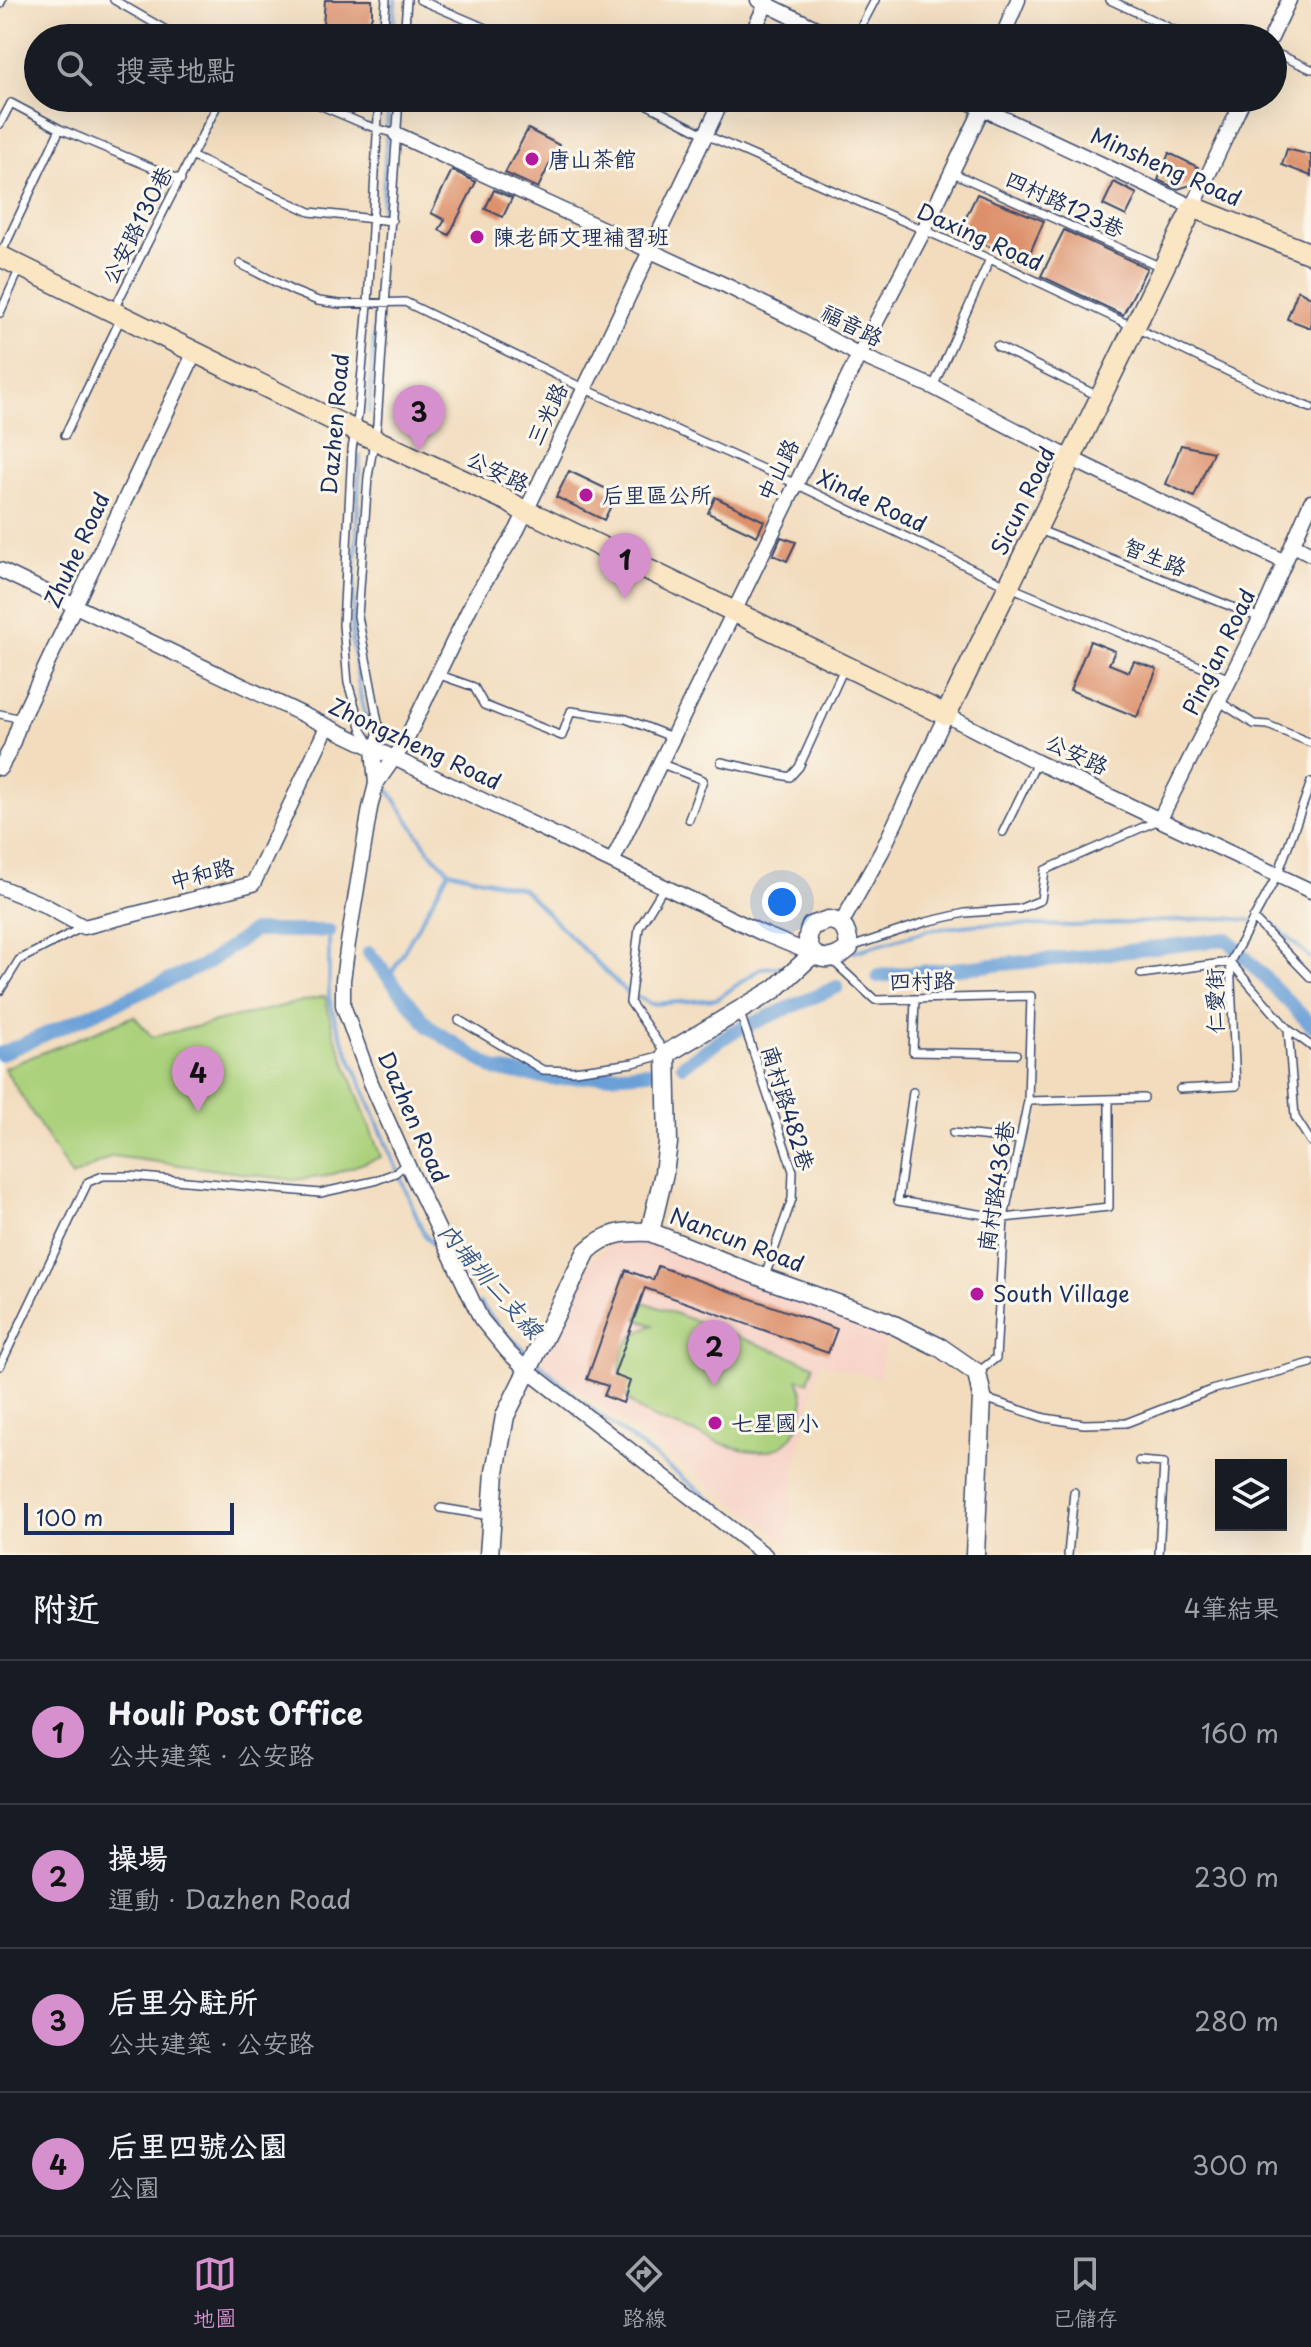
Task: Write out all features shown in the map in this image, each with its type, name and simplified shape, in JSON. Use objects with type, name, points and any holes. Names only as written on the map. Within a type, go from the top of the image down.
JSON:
[{"type":"main road","name":"Minsheng Road","points":[[1193,207],[1311,254]]},
{"type":"main road","name":"Sicun Road","points":[[946,715],[1193,207]]},
{"type":"main road","name":"公安路","points":[[0,256],[946,715]]},
{"type":"street","points":[[1008,24],[1018,0]]},
{"type":"street","points":[[1278,24],[1289,0]]},
{"type":"street","points":[[755,24],[764,1],[809,24]]},
{"type":"street","name":"三光路","points":[[376,784],[395,758],[475,597],[525,512],[717,112]]},
{"type":"street","name":"中山路","points":[[612,862],[980,112]]},
{"type":"street","name":"Minsheng Road","points":[[1000,112],[1193,207]]},
{"type":"street","name":"Sicun Road","points":[[1193,207],[1237,112]]},
{"type":"street","name":"福音路","points":[[396,134],[788,316],[859,355],[933,387],[1070,458],[1285,562]]},
{"type":"street","name":"Zhuhe Road","points":[[0,768],[195,352]]},
{"type":"street","name":"Ping'an Road","points":[[1160,819],[1260,619],[1311,502]]},
{"type":"street","points":[[1294,545],[1311,554]]},
{"type":"street","name":"Zhongzheng Road","points":[[0,570],[764,934],[822,956]]},
{"type":"street","name":"Sicun Road","points":[[841,924],[888,840],[946,715]]},
{"type":"street","name":"公安路","points":[[946,715],[1037,762],[1311,891]]},
{"type":"street","name":"中和路","points":[[84,927],[253,884],[327,727]]},
{"type":"street","name":"Dazhen Road","points":[[373,748],[376,784],[348,943],[343,1005],[371,1083],[481,1319],[527,1370],[765,1555]]},
{"type":"street","points":[[0,887],[44,905],[84,927]]},
{"type":"street","points":[[666,1054],[740,1015],[822,956],[839,956],[849,948],[847,934],[841,924],[828,920],[811,926],[808,945],[822,956]]},
{"type":"street","name":"Nancun Road","points":[[666,1054],[668,1143],[650,1232],[764,1278],[888,1322],[941,1348],[977,1373]]},
{"type":"street","points":[[489,1555],[495,1472],[505,1416],[527,1370],[587,1251],[612,1234],[650,1232]]},
{"type":"street","points":[[975,1555],[982,1397],[977,1373]]},
{"type":"lane","points":[[114,0],[156,24]]},
{"type":"lane","points":[[384,24],[386,0]]},
{"type":"lane","points":[[405,24],[407,0]]},
{"type":"lane","points":[[420,0],[476,24]]},
{"type":"lane","points":[[862,24],[875,0]]},
{"type":"lane","points":[[1110,0],[1161,24]]},
{"type":"lane","points":[[1287,58],[1311,69]]},
{"type":"lane","points":[[0,124],[11,103],[24,110]]},
{"type":"lane","points":[[28,112],[60,129],[181,180]]},
{"type":"lane","name":"公安路130巷","points":[[65,435],[118,313],[214,112]]},
{"type":"lane","points":[[338,112],[396,134]]},
{"type":"lane","name":"Dazhen Road","points":[[373,748],[362,730],[348,683],[343,625],[354,430],[368,304],[378,112]]},
{"type":"lane","name":"Dazhen Road","points":[[373,748],[379,728],[358,616],[368,477],[386,303],[398,112]]},
{"type":"lane","name":"Daxing Road","points":[[661,112],[706,135],[990,259],[1311,408]]},
{"type":"lane","points":[[0,256],[60,129]]},
{"type":"lane","points":[[193,157],[310,212],[392,221]]},
{"type":"lane","name":"四村路123巷","points":[[951,172],[1163,268]]},
{"type":"lane","points":[[933,387],[990,259]]},
{"type":"lane","name":"Xinde Road","points":[[240,264],[318,301],[340,304],[405,302],[1008,586],[1230,679]]},
{"type":"lane","points":[[0,313],[21,266]]},
{"type":"lane","points":[[997,346],[1102,398]]},
{"type":"lane","name":"智生路","points":[[1035,528],[1260,619]]},
{"type":"lane","points":[[721,762],[790,777],[799,767],[846,664]]},
{"type":"lane","points":[[437,674],[474,687],[484,705],[562,736],[571,711],[626,719],[674,738]]},
{"type":"lane","points":[[1220,702],[1254,724],[1268,725],[1311,743]]},
{"type":"lane","points":[[0,714],[21,719]]},
{"type":"lane","points":[[1003,832],[1037,762]]},
{"type":"lane","points":[[662,764],[703,780],[689,819]]},
{"type":"lane","name":"仁愛街","points":[[1180,1089],[1236,1086],[1230,962],[1278,874],[1311,782]]},
{"type":"lane","points":[[849,948],[926,922],[965,913],[1019,909],[1041,900],[1045,870],[1160,819]]},
{"type":"lane","points":[[459,1020],[543,1070],[574,1071],[633,1063],[666,1054],[630,1002],[639,928],[664,887]]},
{"type":"lane","points":[[1253,918],[1311,978]]},
{"type":"lane","points":[[0,991],[19,960],[84,927]]},
{"type":"lane","name":"四村路","points":[[822,956],[875,1000],[1031,996]]},
{"type":"lane","points":[[1141,974],[1230,962],[1288,1029],[1311,1046]]},
{"type":"lane","name":"南村路436巷","points":[[977,1373],[996,1358],[1004,1218],[1028,1101],[1031,996]]},
{"type":"lane","points":[[915,999],[913,1052],[1016,1054]]},
{"type":"lane","name":"南村路482巷","points":[[740,1015],[793,1171],[792,1199],[764,1278]]},
{"type":"lane","points":[[1288,1029],[1295,1117],[1311,1142]]},
{"type":"lane","points":[[913,1092],[898,1201],[1004,1218],[1109,1207],[1109,1099]]},
{"type":"lane","points":[[1028,1101],[1144,1098]]},
{"type":"lane","points":[[1299,1122],[1311,1121]]},
{"type":"lane","points":[[953,1133],[1020,1140]]},
{"type":"lane","points":[[0,1366],[88,1182],[103,1176],[130,1176],[320,1193],[374,1181],[395,1173],[407,1164]]},
{"type":"lane","points":[[982,1397],[1045,1418],[1084,1424],[1126,1423],[1211,1390],[1311,1363]]},
{"type":"lane","points":[[1139,1461],[1164,1463],[1159,1555]]},
{"type":"lane","points":[[1068,1555],[1074,1492]]},
{"type":"lane","points":[[441,1508],[492,1517]]},
{"type":"shaded area","name":"七星國小","points":[[636,1237],[887,1337],[879,1378],[820,1363],[795,1468],[788,1542],[543,1364],[591,1262],[606,1247]]},
{"type":"green space","points":[[325,996],[333,1030],[381,1157],[327,1176],[293,1180],[112,1156],[72,1177],[4,1068],[134,1016],[152,1037]]},
{"type":"green space","points":[[644,1302],[814,1365],[808,1382],[798,1379],[803,1410],[791,1437],[780,1447],[766,1451],[735,1448],[649,1416],[635,1406],[624,1391],[620,1364],[628,1342],[641,1330],[653,1325],[637,1319]]},
{"type":"building","points":[[325,0],[372,0],[370,21],[374,24],[323,24]]},
{"type":"building","name":"唐山茶館","points":[[528,129],[559,145],[538,188],[505,173]]},
{"type":"building","points":[[1287,149],[1311,155],[1311,176],[1282,165]]},
{"type":"building","points":[[1169,153],[1198,167],[1191,185],[1178,189],[1158,180]]},
{"type":"building","points":[[452,170],[476,182],[449,235],[439,230],[445,220],[431,213]]},
{"type":"building","points":[[1114,182],[1137,194],[1126,216],[1103,205]]},
{"type":"building","points":[[494,190],[512,198],[503,217],[485,209]]},
{"type":"building","points":[[977,194],[1044,221],[1025,264],[959,232]]},
{"type":"building","points":[[1064,230],[1147,268],[1123,315],[1041,276]]},
{"type":"building","points":[[1298,290],[1311,297],[1311,328],[1287,319]]},
{"type":"building","points":[[1181,445],[1213,452],[1194,497],[1166,484]]},
{"type":"building","name":"后里區公所","points":[[569,471],[617,494],[604,520],[556,497]]},
{"type":"building","points":[[715,497],[764,521],[757,536],[708,513]]},
{"type":"building","points":[[781,537],[796,542],[787,561],[773,555]]},
{"type":"building","points":[[1090,641],[1115,651],[1109,664],[1129,672],[1134,661],[1157,669],[1137,717],[1070,690]]},
{"type":"building","points":[[658,1266],[837,1329],[828,1353],[645,1288],[614,1375],[630,1381],[623,1403],[604,1396],[608,1386],[587,1379],[626,1270],[653,1280]]},
{"type":"waterway","points":[[394,24],[395,0]]},
{"type":"waterway","points":[[369,413],[388,112]]},
{"type":"waterway","points":[[360,456],[352,640],[368,726]]},
{"type":"waterway","points":[[386,786],[430,852],[449,871],[523,889],[626,992],[652,1004],[717,999],[761,968],[791,966]]},
{"type":"waterway","points":[[389,978],[449,871]]},
{"type":"waterway","points":[[854,952],[929,930],[980,924],[1073,926],[1225,918],[1270,922],[1311,958]]},
{"type":"waterway","points":[[0,1054],[206,964],[253,931],[329,931]]},
{"type":"waterway","name":"內埔圳二支線","points":[[329,931],[329,998],[336,1023],[424,1234],[449,1265]]},
{"type":"waterway","points":[[878,976],[1227,939],[1311,1025]]},
{"type":"waterway","points":[[369,953],[429,1027],[496,1070],[556,1079],[649,1072]]},
{"type":"waterway","points":[[683,1065],[733,1032],[837,987]]},
{"type":"waterway","name":"內埔圳二支線","points":[[480,1303],[502,1330],[529,1354]]},
{"type":"waterway","name":"內埔圳二支線","points":[[538,1362],[580,1400],[762,1538],[778,1555]]},
{"type":"place","name":"唐山茶館","points":[[532,159]]},
{"type":"place","name":"陳老師文理補習班","points":[[477,237]]},
{"type":"place","name":"后里分駐所","points":[[419,451]]},
{"type":"place","name":"后里區公所","points":[[586,495]]},
{"type":"place","name":"Houli Post Office","points":[[625,599]]},
{"type":"place","name":"后里四號公園","points":[[198,1112]]},
{"type":"place","name":"South Village","points":[[977,1294]]},
{"type":"place","name":"操場","points":[[714,1386]]},
{"type":"place","name":"七星國小","points":[[715,1423]]}]
